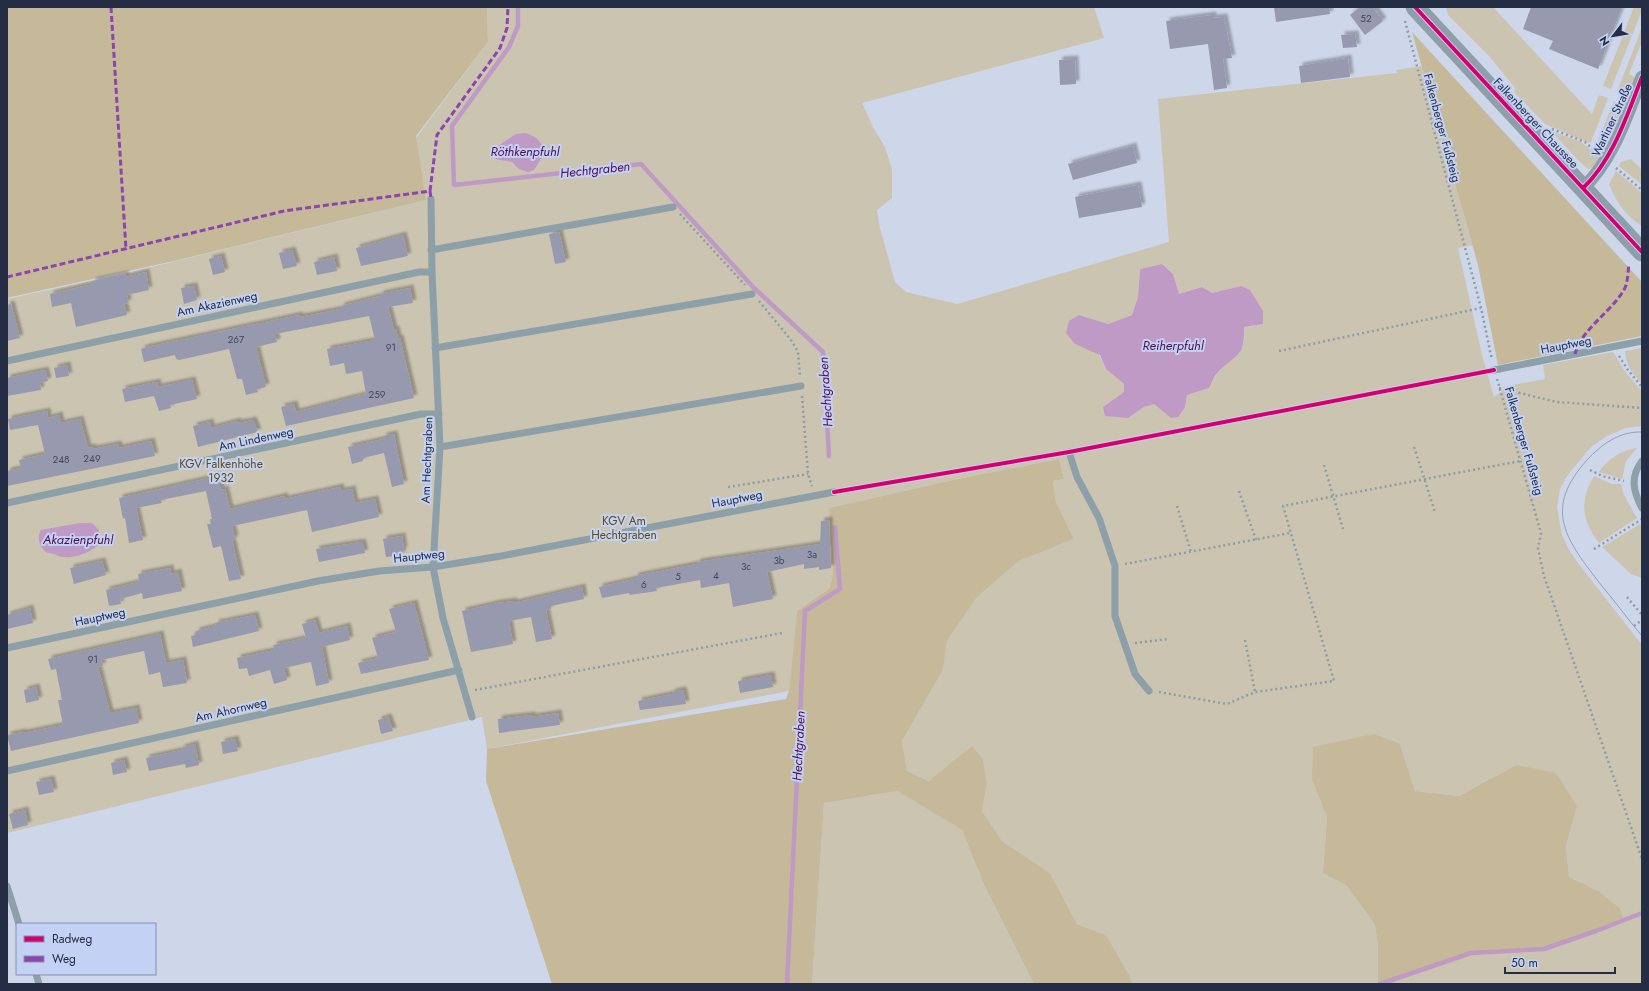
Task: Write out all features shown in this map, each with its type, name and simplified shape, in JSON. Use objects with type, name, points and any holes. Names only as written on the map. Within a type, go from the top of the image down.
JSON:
[{"type":"main road","name":"Falkenberger Chaussee","points":[[1410,14],[1583,188],[1642,252]]},
{"type":"street","name":"Wartiner Straße","points":[[1583,188],[1595,177],[1606,160],[1642,77]]},
{"type":"lane","name":"Am Hechtgraben","points":[[430,199],[435,348],[440,414],[440,447],[433,566],[443,618],[472,717]]},
{"type":"lane","points":[[431,250],[674,207]]},
{"type":"lane","name":"Am Akazienweg","points":[[7,360],[419,272],[432,272]]},
{"type":"lane","points":[[435,348],[752,294]]},
{"type":"lane","name":"Hauptweg","points":[[1494,370],[1642,341]]},
{"type":"lane","points":[[440,447],[801,386]]},
{"type":"lane","name":"Am Lindenweg","points":[[7,503],[421,414],[440,414]]},
{"type":"lane","points":[[1069,452],[1077,477],[1099,518],[1115,566],[1116,616],[1135,674],[1149,691]]},
{"type":"lane","points":[[1642,461],[1636,469],[1633,481],[1635,495],[1642,508]]},
{"type":"lane","name":"Hauptweg","points":[[7,648],[318,581],[379,571],[433,566],[501,556],[834,492]]},
{"type":"lane","name":"Am Ahornweg","points":[[7,771],[459,670]]},
{"type":"lane","points":[[7,886],[20,923]]},
{"type":"path","points":[[1549,128],[1585,142],[1600,155]]},
{"type":"path","points":[[1614,166],[1642,190]]},
{"type":"path","points":[[674,207],[752,294],[791,340],[798,352],[808,474],[816,496]]},
{"type":"path","points":[[1279,351],[1481,308]]},
{"type":"path","points":[[1616,346],[1618,354],[1628,370],[1642,387]]},
{"type":"path","points":[[1499,388],[1558,402],[1642,408]]},
{"type":"path","points":[[1414,447],[1435,512]]},
{"type":"path","points":[[1149,691],[1227,704],[1255,692],[1334,681],[1283,506],[1520,461]]},
{"type":"path","points":[[1324,464],[1342,529]]},
{"type":"path","points":[[1590,470],[1611,479],[1633,481]]},
{"type":"path","points":[[728,487],[808,474]]},
{"type":"path","points":[[1239,491],[1256,540]]},
{"type":"path","points":[[1177,506],[1191,552]]},
{"type":"path","points":[[1594,548],[1642,520]]},
{"type":"path","points":[[1115,566],[1290,533]]},
{"type":"path","points":[[1627,597],[1642,615]]},
{"type":"path","points":[[1634,626],[1642,620]]},
{"type":"path","points":[[465,692],[782,633]]},
{"type":"path","points":[[1125,644],[1169,639]]},
{"type":"path","points":[[1245,640],[1255,692]]},
{"type":"green space","points":[[487,7],[1094,7],[1104,38],[862,103],[874,129],[885,147],[892,170],[892,198],[877,210],[880,228],[895,282],[906,292],[957,304],[1169,242],[1158,99],[1397,73],[1396,70],[1422,66],[1472,245],[1458,248],[1482,355],[1494,397],[1503,390],[1503,387],[1545,379],[1543,365],[1613,352],[1626,373],[1642,391],[1642,426],[1625,428],[1607,436],[1591,447],[1567,476],[1560,489],[1557,507],[1562,535],[1568,548],[1642,645],[1642,984],[1380,984],[1471,953],[1544,949],[1596,931],[1624,919],[1620,908],[1598,891],[1569,877],[1566,846],[1577,806],[1516,765],[1459,796],[1415,791],[1400,744],[1312,778],[1327,816],[1323,873],[1347,886],[1375,925],[1378,946],[1378,984],[1133,984],[1106,935],[1077,924],[1050,873],[1002,841],[982,811],[987,783],[983,759],[972,747],[930,781],[907,771],[902,741],[943,670],[947,641],[977,597],[1019,561],[1074,539],[1056,502],[1053,481],[1064,479],[1059,459],[962,478],[829,508],[833,574],[830,588],[797,611],[789,691],[487,749],[482,717],[7,833],[7,299],[127,273],[426,200],[416,138],[488,42]],"holes":[[[1162,264],[1173,274],[1179,294],[1202,287],[1212,293],[1241,286],[1255,326],[1244,327],[1243,344],[1239,353],[1218,373],[1209,388],[1187,395],[1185,407],[1171,418],[1154,403],[1144,407],[1128,418],[1103,407],[1124,392],[1124,384],[1106,369],[1079,315],[1108,324],[1132,315],[1138,297],[1140,269]]]},
{"type":"green space","points":[[1446,7],[1493,7],[1592,114],[1599,95],[1608,98],[1591,142],[1589,143],[1545,124],[1514,92],[1515,88],[1490,57],[1448,15]]},
{"type":"green space","points":[[1634,7],[1642,7],[1642,10],[1611,89],[1603,86]]},
{"type":"green space","points":[[1642,27],[1642,41],[1629,74],[1637,78],[1629,94],[1617,92]]},
{"type":"green space","points":[[1614,101],[1623,107],[1601,153],[1596,145]]},
{"type":"green space","points":[[1551,131],[1581,142],[1599,157],[1595,166],[1588,169]]},
{"type":"green space","points":[[1631,159],[1642,170],[1642,185],[1619,166],[1621,162]]},
{"type":"green space","points":[[1616,171],[1642,193],[1642,226],[1631,218],[1618,202],[1609,184]]},
{"type":"green space","points":[[1642,348],[1642,384],[1630,369],[1625,351]]},
{"type":"green space","points":[[1637,448],[1626,461],[1622,479],[1599,472],[1606,463],[1615,456]]},
{"type":"green space","points":[[1594,476],[1612,484],[1621,484],[1624,495],[1637,518],[1599,543],[1589,527],[1584,510],[1586,494]]},
{"type":"green space","points":[[1640,524],[1642,528],[1642,578],[1631,574],[1602,547]]},
{"type":"green space","points":[[897,791],[962,830],[985,887],[1034,984],[812,984],[824,803]]},
{"type":"shaded area","points":[[7,7],[487,7],[488,42],[416,136],[426,200],[178,260],[7,298]]},
{"type":"shaded area","points":[[1412,32],[1642,282],[1642,336],[1498,365],[1478,265]]},
{"type":"shaded area","points":[[1059,459],[1064,479],[1053,481],[1056,502],[1074,539],[1019,561],[977,597],[947,641],[943,670],[902,741],[907,771],[929,781],[972,746],[983,759],[987,783],[982,811],[1002,841],[1050,873],[1077,924],[1106,935],[1133,984],[1034,984],[985,887],[962,830],[897,791],[824,803],[812,984],[552,984],[486,781],[487,749],[786,699],[789,691],[797,611],[830,588],[833,574],[829,508],[962,478]]},
{"type":"shaded area","points":[[1374,734],[1400,744],[1415,791],[1459,796],[1516,765],[1556,773],[1577,806],[1566,846],[1569,877],[1598,891],[1620,908],[1624,919],[1596,931],[1544,949],[1471,953],[1378,984],[1378,946],[1375,925],[1347,886],[1323,873],[1327,817],[1312,779],[1313,747]]},
{"type":"water","name":"Röthkenpfuhl","points":[[526,133],[538,140],[545,152],[534,170],[528,172],[519,169],[512,162],[496,159],[494,152],[496,147],[516,134]]},
{"type":"water","name":"Reiherpfuhl","points":[[1162,264],[1173,274],[1179,294],[1202,287],[1212,293],[1241,286],[1250,290],[1263,311],[1263,324],[1244,327],[1243,344],[1239,354],[1217,373],[1209,388],[1187,395],[1185,407],[1178,417],[1171,418],[1154,404],[1144,407],[1128,418],[1105,416],[1103,407],[1124,392],[1124,384],[1106,369],[1100,355],[1075,344],[1066,333],[1069,321],[1079,315],[1108,324],[1132,315],[1138,297],[1140,269]]},
{"type":"water","name":"Akazienpfuhl","points":[[80,523],[92,523],[99,530],[99,544],[91,550],[78,556],[63,557],[47,553],[42,548],[39,540],[41,530]]},
{"type":"building","points":[[1274,7],[1329,7],[1330,14],[1276,22]]},
{"type":"building","points":[[1360,7],[1373,7],[1383,21],[1365,35],[1350,15]]},
{"type":"building","points":[[1531,7],[1622,7],[1598,69],[1549,49],[1553,41],[1523,29]]},
{"type":"building","points":[[1213,15],[1213,18],[1224,17],[1232,58],[1223,59],[1227,88],[1214,90],[1208,44],[1170,49],[1166,21]]},
{"type":"building","points":[[1355,34],[1357,47],[1343,48],[1341,35]]},
{"type":"building","points":[[1348,58],[1350,77],[1301,83],[1299,66]]},
{"type":"building","points":[[1075,59],[1076,84],[1060,85],[1059,60]]},
{"type":"building","points":[[1133,146],[1137,163],[1073,180],[1068,164]]},
{"type":"building","points":[[1138,185],[1142,207],[1079,218],[1075,197]]},
{"type":"building","points":[[559,232],[566,262],[555,264],[549,234]]},
{"type":"building","points":[[403,235],[408,256],[361,266],[356,248]]},
{"type":"building","points":[[292,250],[297,266],[283,269],[279,253]]},
{"type":"building","points":[[221,256],[225,272],[213,275],[209,259]]},
{"type":"building","points":[[334,257],[337,271],[317,275],[314,262]]},
{"type":"building","points":[[146,272],[149,290],[127,295],[128,303],[124,304],[127,315],[76,327],[71,303],[52,307],[50,294],[93,284],[92,281],[125,274],[126,277]]},
{"type":"building","points":[[194,286],[197,300],[184,304],[181,288]]},
{"type":"building","points":[[410,288],[413,303],[388,307],[394,330],[396,329],[398,339],[400,338],[414,398],[286,426],[281,407],[294,404],[296,412],[366,394],[362,371],[346,374],[344,363],[330,366],[327,349],[375,340],[369,316],[275,334],[277,342],[256,347],[266,387],[257,389],[258,392],[246,395],[242,379],[237,379],[229,349],[179,360],[176,359],[175,355],[144,362],[141,349],[147,347],[299,315],[300,317],[341,309],[341,306],[380,296],[380,294]]},
{"type":"building","points":[[11,304],[20,338],[7,341],[7,305]]},
{"type":"building","points":[[67,365],[69,376],[56,378],[54,368]]},
{"type":"building","points":[[45,370],[48,381],[40,383],[41,390],[7,396],[7,378]]},
{"type":"building","points":[[192,380],[197,399],[170,405],[171,408],[159,411],[154,396],[125,402],[122,389],[157,382],[158,387]]},
{"type":"building","points":[[47,411],[48,418],[59,415],[61,423],[80,419],[88,448],[92,447],[93,449],[118,444],[119,448],[151,441],[155,456],[7,486],[7,471],[21,468],[19,460],[45,454],[38,425],[10,430],[8,419]]},
{"type":"building","points":[[253,420],[258,432],[198,447],[193,426],[210,422],[211,428],[237,421],[238,423]]},
{"type":"building","points":[[394,434],[404,484],[392,487],[384,453],[363,458],[363,461],[352,464],[348,447],[384,439],[383,436]]},
{"type":"building","points":[[218,476],[221,490],[225,489],[230,509],[284,496],[285,499],[340,487],[341,491],[352,489],[355,503],[375,499],[379,517],[312,532],[307,510],[232,526],[235,539],[232,540],[241,579],[229,581],[221,546],[213,548],[207,524],[211,524],[210,519],[212,519],[206,491],[161,500],[162,503],[136,508],[143,540],[129,543],[125,518],[123,519],[119,498]]},
{"type":"building","points":[[829,520],[831,568],[819,570],[819,567],[804,569],[804,564],[767,572],[773,599],[733,607],[729,583],[701,588],[700,580],[656,588],[657,591],[630,595],[629,593],[602,598],[599,587],[635,579],[635,576],[697,564],[697,562],[820,544],[821,521]]},
{"type":"building","points":[[402,536],[404,550],[402,551],[402,555],[386,557],[383,539]]},
{"type":"building","points":[[362,542],[365,553],[319,562],[316,549]]},
{"type":"building","points":[[102,561],[106,575],[74,584],[70,568]]},
{"type":"building","points":[[170,568],[171,574],[178,572],[182,591],[143,599],[142,593],[120,599],[121,604],[109,606],[106,590],[139,582],[138,574]]},
{"type":"building","points":[[582,587],[584,599],[551,606],[551,609],[546,610],[552,639],[536,642],[531,617],[509,621],[513,644],[471,652],[462,611],[498,603],[514,601],[514,603]]},
{"type":"building","points":[[414,603],[429,660],[361,674],[358,663],[378,658],[372,638],[396,632],[389,609]]},
{"type":"building","points":[[30,608],[33,623],[7,629],[7,615]]},
{"type":"building","points":[[255,615],[259,631],[193,647],[191,636],[196,635],[196,631],[216,626],[215,623]]},
{"type":"building","points":[[315,620],[319,633],[347,626],[350,640],[322,647],[329,683],[316,686],[311,662],[284,668],[287,680],[274,684],[270,670],[249,676],[247,668],[239,669],[237,658],[275,650],[273,645],[306,638],[302,624]]},
{"type":"building","points":[[160,634],[166,663],[183,660],[187,683],[163,687],[160,672],[149,675],[144,651],[101,660],[103,666],[98,667],[110,713],[136,708],[139,723],[11,751],[7,735],[63,725],[58,700],[62,700],[56,669],[51,670],[48,659]]},
{"type":"building","points":[[771,675],[773,687],[740,693],[738,681]]},
{"type":"building","points":[[36,687],[39,700],[26,703],[24,690]]},
{"type":"building","points":[[683,690],[686,704],[640,710],[638,701],[672,694],[672,692]]},
{"type":"building","points":[[558,713],[560,725],[499,733],[498,719],[532,715],[532,717]]},
{"type":"building","points":[[388,717],[393,731],[381,734],[378,720]]},
{"type":"building","points":[[235,739],[238,751],[223,754],[221,742]]},
{"type":"building","points":[[195,744],[199,765],[186,768],[185,764],[149,771],[146,758],[182,750],[181,748]]},
{"type":"building","points":[[124,760],[127,772],[113,775],[111,763]]},
{"type":"building","points":[[51,779],[54,792],[39,795],[36,782]]},
{"type":"building","points":[[25,810],[28,825],[13,829],[9,814]]},
{"type":"waterway","name":"Hechtgraben","points":[[518,7],[518,26],[509,47],[452,126],[454,185],[641,164],[754,288],[823,352],[829,456]]},
{"type":"waterway","name":"Hechtgraben","points":[[787,984],[805,611],[840,589],[835,527]]},
{"type":"waterway","name":"Hechtgraben","points":[[1380,984],[1471,953],[1544,949],[1642,913]]},
{"type":"tram line","points":[[1642,432],[1634,432],[1618,436],[1604,444],[1592,454],[1574,477],[1566,493],[1563,508],[1564,522],[1568,536],[1576,550],[1598,581],[1642,636]]},
{"type":"marked path","points":[[111,7],[126,250]]},
{"type":"marked path","points":[[430,191],[437,135],[500,48],[507,28],[508,7]]},
{"type":"marked path","points":[[7,277],[284,211],[430,191],[431,199]]},
{"type":"marked path","points":[[1575,354],[1578,345],[1590,328],[1613,305],[1625,288],[1629,264]]},
{"type":"cycle path","points":[[1415,7],[1642,252]]},
{"type":"cycle path","points":[[1583,188],[1594,177],[1611,151],[1625,121],[1642,77]]},
{"type":"cycle path","points":[[834,492],[1069,452],[1494,370]]},
{"type":"park label","name":"KGV Falkenhöhe 1932","points":[[221,471]]},
{"type":"park label","name":"KGV Am Hechtgraben","points":[[624,528]]}]
